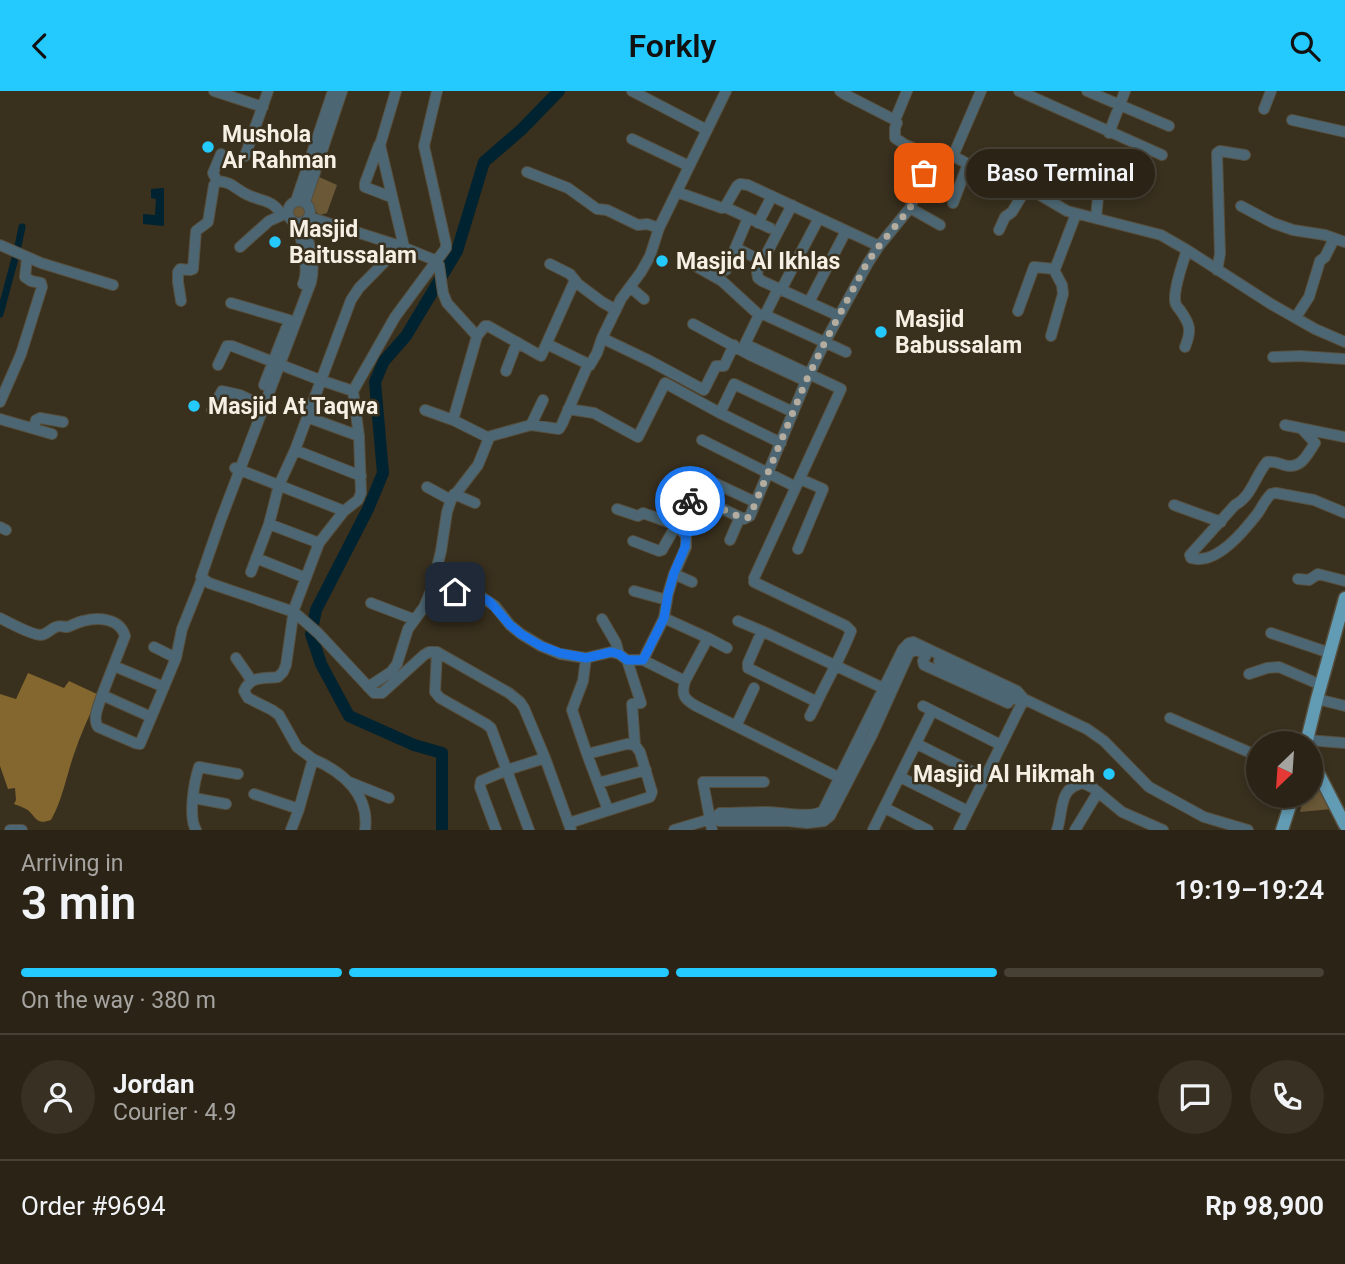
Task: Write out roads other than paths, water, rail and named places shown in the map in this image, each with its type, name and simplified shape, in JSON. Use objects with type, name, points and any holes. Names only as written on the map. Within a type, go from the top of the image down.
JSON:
[{"type":"main road","points":[[1310,731],[1330,653],[1341,629],[1345,598]]},
{"type":"main road","points":[[1323,788],[1345,825]]},
{"type":"main road","points":[[1282,830],[1289,809]]},
{"type":"street","points":[[214,91],[263,107]]},
{"type":"street","points":[[245,156],[268,91]]},
{"type":"street","points":[[300,202],[333,91]]},
{"type":"street","points":[[240,247],[269,221],[285,214],[289,207],[300,202],[342,91]]},
{"type":"street","points":[[391,197],[365,187],[365,183],[396,91]]},
{"type":"street","points":[[365,830],[366,815],[363,803],[349,782],[338,771],[313,759],[297,747],[276,713],[246,696],[245,688],[252,681],[278,677],[283,673],[293,615],[319,543],[344,511],[358,500],[362,486],[353,391],[395,317],[444,252],[446,244],[424,144],[437,91]]},
{"type":"street","points":[[632,91],[707,130]]},
{"type":"street","points":[[368,687],[391,672],[397,664],[408,629],[424,607],[432,588],[442,551],[447,512],[453,497],[478,465],[491,436],[531,425],[559,429],[621,299],[650,256],[659,228],[726,91]]},
{"type":"street","points":[[840,91],[895,120]]},
{"type":"street","points":[[907,91],[895,120],[895,138],[898,141],[931,156],[953,156],[1067,211],[1161,236],[1249,291],[1315,329],[1345,342]]},
{"type":"street","points":[[953,156],[981,91]]},
{"type":"street","points":[[1018,91],[1161,155]]},
{"type":"street","points":[[1087,91],[1169,126]]},
{"type":"street","points":[[1109,133],[1125,91]]},
{"type":"street","points":[[1264,109],[1271,91]]},
{"type":"street","points":[[1292,120],[1345,132]]},
{"type":"street","points":[[632,139],[689,166]]},
{"type":"street","points":[[380,145],[402,246]]},
{"type":"street","points":[[1217,270],[1220,254],[1217,151],[1245,155]]},
{"type":"street","points":[[181,301],[178,272],[180,269],[193,269],[196,231],[208,222],[217,181],[213,173],[221,154]]},
{"type":"street","points":[[633,541],[662,550],[691,499],[697,498],[747,518],[825,342],[879,246],[910,208],[931,156]]},
{"type":"street","points":[[953,203],[968,164]]},
{"type":"street","points":[[527,172],[568,188],[597,209],[607,210],[638,225],[647,223],[659,228]]},
{"type":"street","points":[[1096,218],[1098,197],[1106,179]]},
{"type":"street","points":[[217,181],[235,185],[245,193],[271,203],[292,221],[303,221],[402,246],[438,263]]},
{"type":"street","points":[[725,207],[734,189],[740,184],[748,185],[879,246]]},
{"type":"street","points":[[999,230],[1005,217],[1012,212],[1026,189]]},
{"type":"street","points":[[677,192],[725,207],[770,228]]},
{"type":"street","points":[[726,269],[753,221],[772,196]]},
{"type":"street","points":[[253,426],[257,403],[277,363],[289,320],[306,278],[302,246],[303,221],[310,209],[300,202]]},
{"type":"street","points":[[792,205],[757,272],[759,279],[839,316]]},
{"type":"street","points":[[1241,206],[1273,223],[1293,230],[1325,235],[1345,243]]},
{"type":"street","points":[[910,208],[940,225]]},
{"type":"street","points":[[1051,336],[1063,293],[1054,270],[1076,214]]},
{"type":"street","points":[[602,338],[704,390],[716,366],[724,366],[741,347],[779,289],[819,218]]},
{"type":"street","points":[[303,221],[312,258],[313,275],[253,426],[197,574],[197,581],[306,622],[374,693],[382,693],[424,655],[437,652],[509,693],[524,708],[570,827],[608,810],[651,796],[652,790],[640,752],[635,745],[632,704],[641,703],[623,657],[602,619]]},
{"type":"street","points":[[808,303],[846,231]]},
{"type":"street","points":[[1296,317],[1308,297],[1320,261],[1334,239]]},
{"type":"street","points":[[0,245],[71,273],[113,285]]},
{"type":"street","points":[[251,572],[279,485],[295,450],[351,300],[359,288],[402,246]]},
{"type":"street","points":[[736,248],[754,257]]},
{"type":"street","points":[[1185,347],[1190,331],[1188,322],[1175,300],[1187,250]]},
{"type":"street","points":[[0,402],[21,354],[43,286],[25,277],[21,254]]},
{"type":"street","points":[[438,263],[447,303],[477,336]]},
{"type":"street","points":[[691,263],[722,281],[762,315],[846,352]]},
{"type":"street","points":[[550,264],[570,274],[602,302],[616,310]]},
{"type":"street","points":[[1018,311],[1034,267],[1054,270]]},
{"type":"street","points":[[453,420],[477,336],[488,326],[541,356],[575,280]]},
{"type":"street","points":[[630,287],[644,299]]},
{"type":"street","points":[[231,303],[289,320]]},
{"type":"street","points":[[693,324],[807,378],[841,389],[754,580],[851,631],[810,716]]},
{"type":"street","points":[[506,372],[517,342]]},
{"type":"street","points":[[547,344],[590,365]]},
{"type":"street","points":[[218,365],[229,345],[353,391]]},
{"type":"street","points":[[1273,357],[1345,359]]},
{"type":"street","points":[[568,409],[594,413],[638,437],[665,383],[781,443]]},
{"type":"street","points":[[720,413],[734,384],[793,412]]},
{"type":"street","points":[[212,410],[222,391],[257,403]]},
{"type":"street","points":[[531,425],[543,400]]},
{"type":"street","points":[[425,410],[453,420],[489,439]]},
{"type":"street","points":[[307,417],[359,436]]},
{"type":"street","points":[[34,428],[36,420],[40,418],[63,422]]},
{"type":"street","points":[[0,419],[52,434]]},
{"type":"street","points":[[1285,425],[1345,437]]},
{"type":"street","points":[[1302,429],[1315,443],[1302,462],[1292,467],[1267,462],[1247,495],[1191,555],[1192,559],[1208,558],[1227,548],[1271,494],[1314,500],[1345,513]]},
{"type":"street","points":[[702,440],[768,472],[824,489],[798,549]]},
{"type":"street","points":[[295,450],[361,476]]},
{"type":"street","points":[[237,469],[344,511]]},
{"type":"street","points":[[691,472],[755,502]]},
{"type":"street","points":[[427,487],[475,503]]},
{"type":"street","points":[[1174,505],[1221,522]]},
{"type":"street","points":[[617,509],[638,516],[643,513],[677,526],[686,536],[664,618],[643,660]]},
{"type":"street","points":[[730,541],[740,517]]},
{"type":"street","points":[[268,524],[319,543]]},
{"type":"street","points":[[256,558],[306,578]]},
{"type":"street","points":[[674,573],[692,582]]},
{"type":"street","points":[[1298,579],[1309,580],[1318,574],[1345,581]]},
{"type":"street","points":[[0,618],[40,635],[56,627],[66,627],[86,620],[112,621],[121,627],[125,636],[95,719],[99,727],[138,744],[142,741],[176,658],[183,629],[201,582]]},
{"type":"street","points":[[432,588],[483,598],[495,606],[510,625],[532,641],[560,653],[586,658],[611,652],[643,660],[685,681]]},
{"type":"street","points":[[634,591],[667,600]]},
{"type":"street","points":[[371,603],[413,619]]},
{"type":"street","points":[[664,618],[727,647]]},
{"type":"street","points":[[738,621],[883,688]]},
{"type":"street","points":[[762,631],[748,668],[817,702]]},
{"type":"street","points":[[1271,633],[1330,653]]},
{"type":"street","points":[[708,638],[685,681],[682,690],[684,696],[691,703],[839,778]]},
{"type":"street","points":[[788,821],[823,811],[839,778],[867,733],[883,688],[909,643],[913,642],[1017,691],[1024,699]]},
{"type":"street","points":[[154,647],[176,658]]},
{"type":"street","points":[[674,830],[712,818],[720,821],[824,821],[830,816],[867,733],[909,653],[916,650],[926,655],[924,665],[1008,703],[1010,697],[1024,699],[1087,729],[1104,741],[1149,787],[1204,817],[1248,830]]},
{"type":"street","points":[[437,652],[435,692],[440,698],[492,731],[529,830]]},
{"type":"street","points":[[236,658],[252,681]]},
{"type":"street","points":[[586,658],[583,681],[572,710],[608,810]]},
{"type":"street","points":[[114,666],[164,687]]},
{"type":"street","points":[[1249,674],[1279,667],[1321,685]]},
{"type":"street","points":[[736,726],[754,688]]},
{"type":"street","points":[[103,695],[152,717]]},
{"type":"street","points":[[959,830],[1024,699]]},
{"type":"street","points":[[1317,699],[1345,706]]},
{"type":"street","points":[[873,830],[916,744],[928,708],[1001,745]]},
{"type":"street","points":[[1170,718],[1246,751]]},
{"type":"street","points":[[1323,742],[1345,743]]},
{"type":"street","points":[[587,754],[627,744],[635,745]]},
{"type":"street","points":[[916,744],[985,778]]},
{"type":"street","points":[[496,830],[480,784],[483,780],[508,770],[545,758]]},
{"type":"street","points":[[290,830],[313,759]]},
{"type":"street","points":[[196,830],[191,818],[199,767],[238,773]]},
{"type":"street","points":[[598,783],[646,770]]},
{"type":"street","points":[[900,777],[968,810]]},
{"type":"street","points":[[349,782],[389,798]]},
{"type":"street","points":[[712,830],[712,818],[702,782],[764,782]]},
{"type":"street","points":[[1060,829],[1066,791],[1072,785],[1083,783],[1122,812],[1159,829]]},
{"type":"street","points":[[1075,830],[1098,792]]},
{"type":"street","points":[[254,794],[299,809]]},
{"type":"street","points":[[194,798],[226,804]]},
{"type":"street","points":[[885,808],[928,830]]},
{"type":"street","points":[[10,830],[22,830]]},
{"type":"water","points":[[164,188],[164,226],[143,224],[143,214],[155,215],[156,199],[151,198],[151,189]]},
{"type":"waterway","points":[[442,830],[442,753],[414,745],[349,716],[321,664],[311,634],[316,610],[368,509],[383,473],[375,382],[384,361],[406,336],[457,251],[484,162],[521,130],[559,91]]},
{"type":"waterway","points":[[0,314],[22,227]]},
{"type":"place","name":"Mushola Ar Rahman","points":[[208,147]]},
{"type":"place","name":"Baso Terminal","points":[[924,173]]},
{"type":"place","name":"Masjid Baitussalam","points":[[275,242]]},
{"type":"place","name":"Masjid Al Ikhlas","points":[[662,261]]},
{"type":"place","name":"Masjid Babussalam","points":[[881,332]]},
{"type":"place","name":"Masjid At Taqwa","points":[[194,406]]},
{"type":"place","name":"Masjid Al Hikmah","points":[[1109,774]]}]
